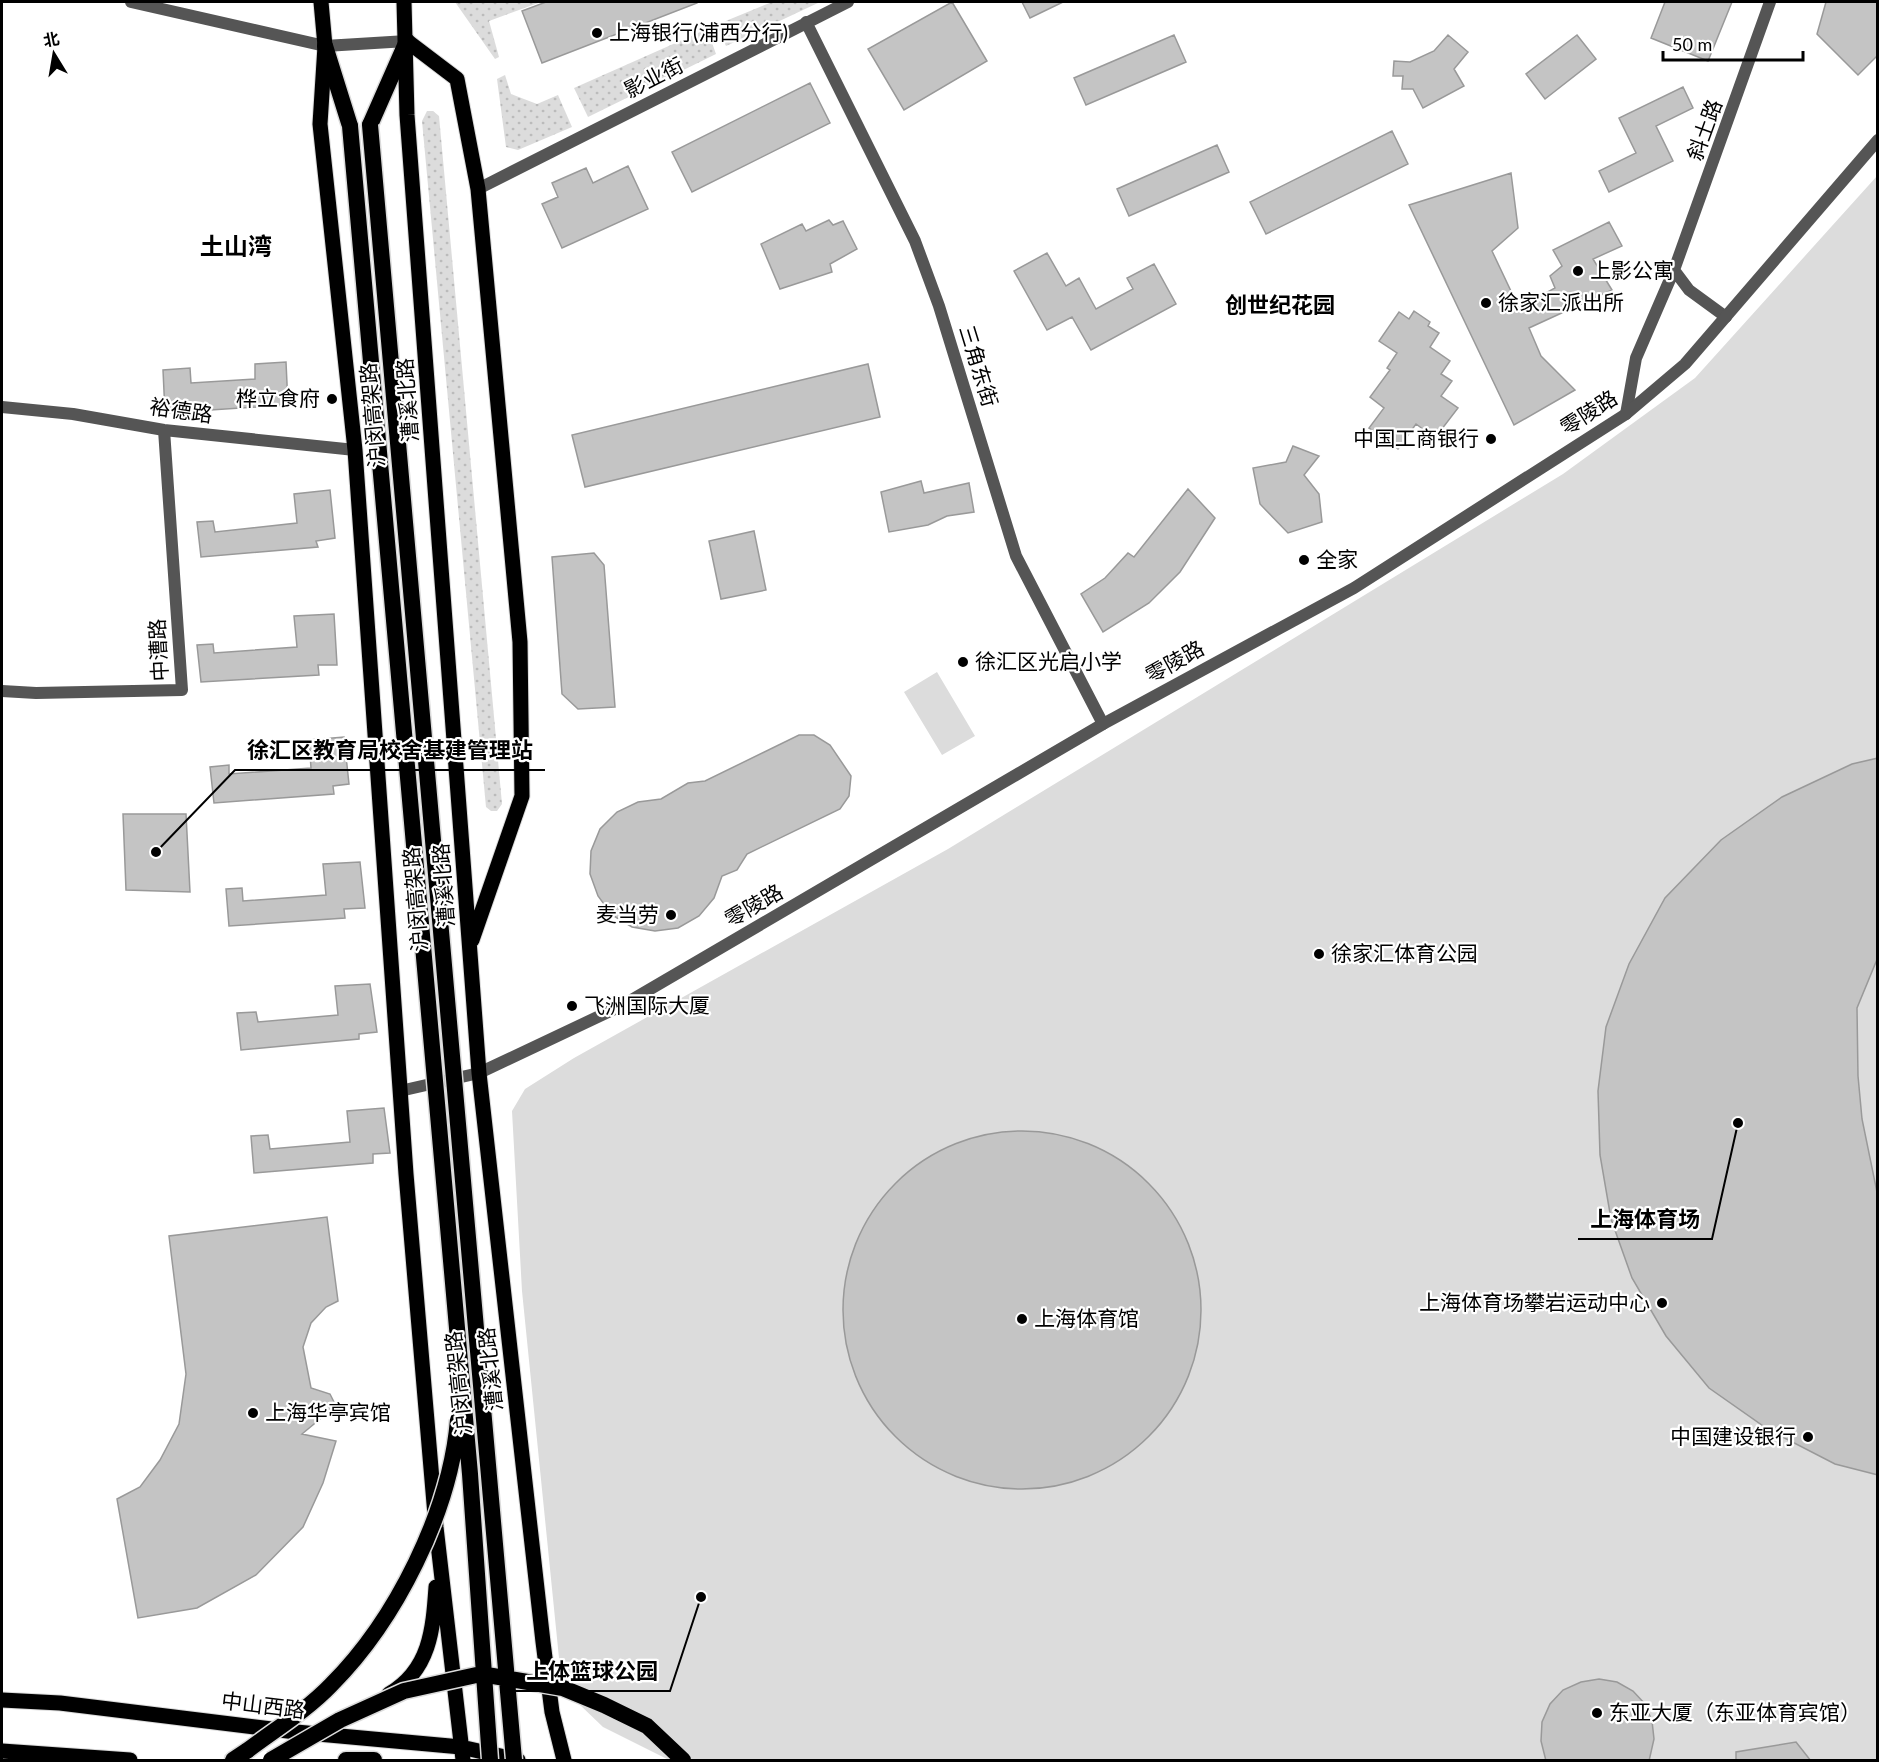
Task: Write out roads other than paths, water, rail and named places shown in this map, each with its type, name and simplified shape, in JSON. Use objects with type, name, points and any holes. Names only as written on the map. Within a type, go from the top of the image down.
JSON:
[{"type":"highway","name":"沪闵高架路","points":[[407,41],[370,125],[516,1761]]},
{"type":"highway","points":[[325,46],[350,126],[461,1377],[490,1761]]},
{"type":"highway","points":[[233,1761],[330,1687],[357,1658],[381,1625],[399,1593],[437,1509],[456,1434],[461,1377]]},
{"type":"highway","points":[[271,1761],[340,1720],[405,1691],[481,1674],[563,1688],[604,1705],[647,1726],[683,1761]]},
{"type":"highway","points":[[346,1761],[374,1761]]},
{"type":"main road","points":[[321,2],[325,46],[320,124],[355,450],[400,1091],[436,1527],[462,1754]]},
{"type":"main road","name":"漕溪北路","points":[[404,2],[407,41],[407,115],[479,1072],[543,1642],[552,1712],[564,1761]]},
{"type":"main road","points":[[407,41],[457,79],[478,189],[520,642],[522,796],[470,946]]},
{"type":"main road","points":[[296,1732],[323,1724],[373,1703],[397,1689],[420,1666],[426,1653],[433,1623],[436,1527]]},
{"type":"main road","name":"中山西路","points":[[2,1700],[60,1702],[516,1761]]},
{"type":"main road","points":[[2,1751],[130,1761]]},
{"type":"street","points":[[131,2],[325,46],[407,41]]},
{"type":"street","name":"影业街","points":[[478,189],[848,2]]},
{"type":"street","name":"斜土路","points":[[1626,414],[1636,358],[1674,270],[1770,2]]},
{"type":"street","name":"三角东街","points":[[806,22],[915,241],[939,306],[1016,556],[1104,724]]},
{"type":"street","name":"零陵路","points":[[400,1091],[479,1072],[623,1005],[1104,724],[1354,588],[1626,414],[1685,364],[1878,140]]},
{"type":"street","points":[[1674,270],[1689,290],[1726,317]]},
{"type":"street","name":"裕德路","points":[[2,407],[73,414],[164,429],[355,450]]},
{"type":"street","name":"中漕路","points":[[2,691],[36,693],[182,690],[164,429]]},
{"type":"place","name":"上海银行(浦西分行)","points":[[597,33]]},
{"type":"place","name":"上影公寓","points":[[1578,271]]},
{"type":"place","name":"徐家汇派出所","points":[[1486,303]]},
{"type":"place","name":"桦立食府","points":[[332,399]]},
{"type":"place","name":"中国工商银行","points":[[1491,439]]},
{"type":"place","name":"全家","points":[[1304,560]]},
{"type":"place","name":"徐汇区光启小学","points":[[963,662]]},
{"type":"place","name":"徐汇区教育局校舍基建管理站","points":[[156,852]]},
{"type":"place","name":"麦当劳","points":[[671,915]]},
{"type":"place","name":"徐家汇体育公园","points":[[1319,954]]},
{"type":"place","name":"飞洲国际大厦","points":[[572,1006]]},
{"type":"place","name":"上海体育场","points":[[1738,1123]]},
{"type":"place","name":"上海体育场攀岩运动中心","points":[[1662,1303]]},
{"type":"place","name":"上海体育馆","points":[[1022,1319]]},
{"type":"place","name":"上海华亭宾馆","points":[[253,1413]]},
{"type":"place","name":"中国建设银行","points":[[1808,1437]]},
{"type":"place","name":"上体篮球公园","points":[[701,1597]]},
{"type":"place","name":"东亚大厦（东亚体育宾馆）","points":[[1597,1713]]},
{"type":"district","name":"土山湾","points":[[236,247]]},
{"type":"district","name":"创世纪花园","points":[[1280,305]]}]
